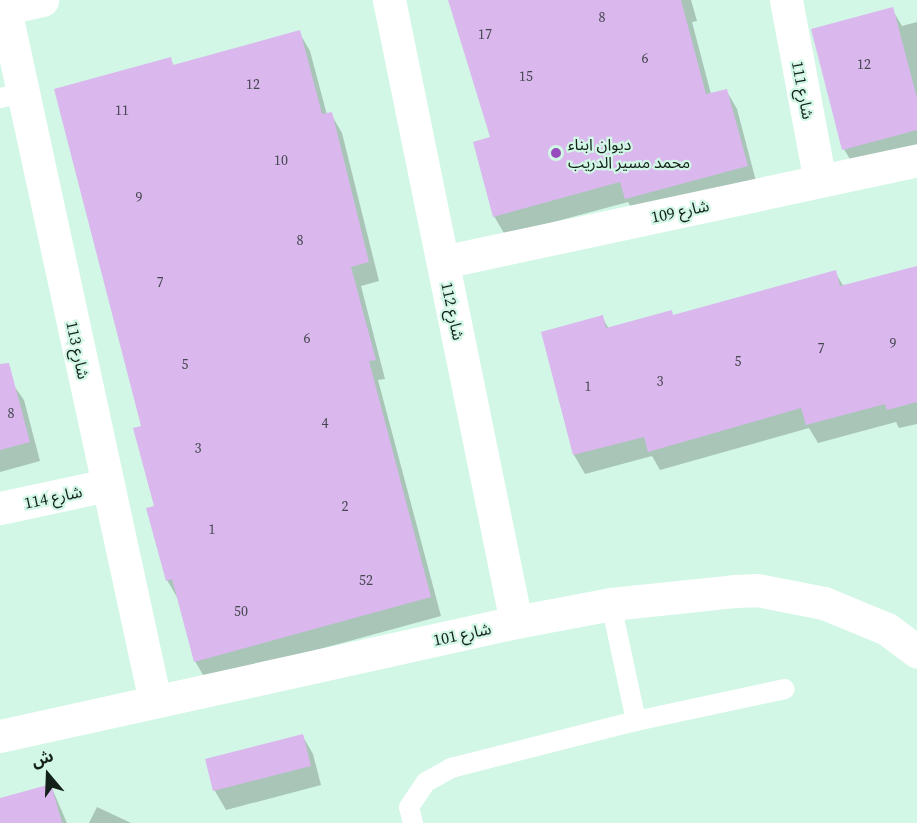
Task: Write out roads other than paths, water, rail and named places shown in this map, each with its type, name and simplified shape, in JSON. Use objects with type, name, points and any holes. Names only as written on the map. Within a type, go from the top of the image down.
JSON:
[{"type":"street","points":[[4,4],[42,0]]},
{"type":"street","name":"شارع 112","points":[[389,0],[516,622]]},
{"type":"street","name":"شارع 111","points":[[786,0],[820,181]]},
{"type":"street","name":"شارع 113","points":[[4,4],[12,96],[107,485],[155,700]]},
{"type":"street","name":"شارع 109","points":[[443,262],[917,160]]},
{"type":"street","name":"شارع 114","points":[[0,508],[107,485]]},
{"type":"street","name":"شارع 101","points":[[0,736],[516,622],[611,604],[734,591],[789,594],[824,603],[887,629],[917,651]]},
{"type":"lane","points":[[611,604],[636,721]]},
{"type":"lane","points":[[413,823],[409,807],[426,782],[451,768],[636,721],[785,689]]},
{"type":"place","name":"ديوان ابناء محمد مسير الدريب","points":[[556,153]]}]
